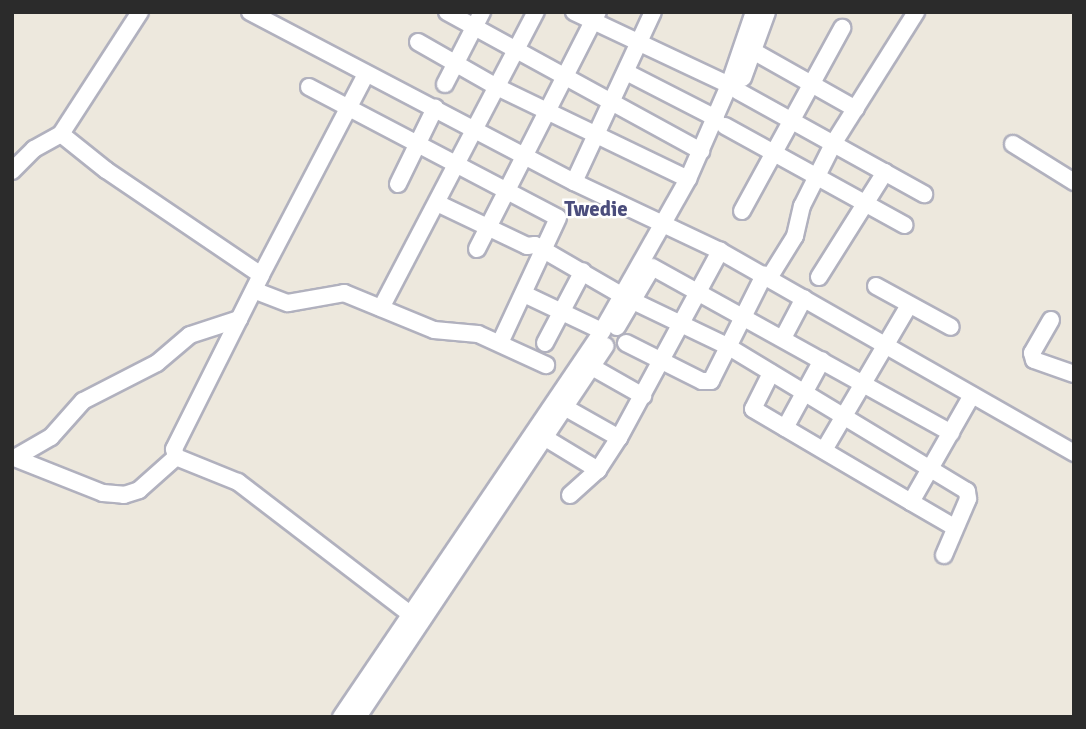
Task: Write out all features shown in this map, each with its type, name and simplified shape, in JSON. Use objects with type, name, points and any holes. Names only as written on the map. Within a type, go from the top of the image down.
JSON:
[{"type":"street","points":[[12,171],[34,149],[61,134],[140,12]]},
{"type":"street","points":[[250,12],[574,182],[669,225],[767,276],[1074,453]]},
{"type":"street","points":[[447,12],[701,150]]},
{"type":"street","points":[[445,84],[482,12]]},
{"type":"street","points":[[381,308],[536,12]]},
{"type":"street","points":[[574,12],[596,17],[640,43],[734,88],[924,194]]},
{"type":"street","points":[[574,182],[653,12]]},
{"type":"street","points":[[626,344],[702,382],[711,381],[767,276],[795,236],[817,175],[833,144],[916,12]]},
{"type":"street","points":[[734,88],[754,13]]},
{"type":"street","points":[[358,717],[547,439],[592,367],[669,225],[753,51],[754,13]]},
{"type":"street","points":[[477,249],[596,17]]},
{"type":"street","points":[[742,211],[777,152],[842,28]]},
{"type":"street","points":[[418,42],[548,113],[688,179]]},
{"type":"street","points":[[753,51],[856,109]]},
{"type":"street","points":[[626,72],[777,152],[904,225]]},
{"type":"street","points":[[176,457],[174,449],[239,319],[256,291],[261,275],[350,110],[366,74]]},
{"type":"street","points":[[309,87],[456,167],[558,218],[546,250],[500,343]]},
{"type":"street","points":[[398,184],[435,108]]},
{"type":"street","points":[[341,717],[602,331],[652,267],[701,150],[720,122]]},
{"type":"street","points":[[61,134],[106,170],[261,275]]},
{"type":"street","points":[[1013,144],[1074,182]]},
{"type":"street","points":[[819,277],[885,172]]},
{"type":"street","points":[[437,203],[488,228],[546,250],[681,327],[729,347],[844,415],[969,495],[944,555]]},
{"type":"street","points":[[570,495],[598,470],[619,438],[720,251]]},
{"type":"street","points":[[652,267],[951,433]]},
{"type":"street","points":[[545,343],[583,271]]},
{"type":"street","points":[[876,286],[951,327]]},
{"type":"street","points":[[256,291],[288,303],[344,293],[434,330],[470,332],[546,365]]},
{"type":"street","points":[[524,294],[602,331]]},
{"type":"street","points":[[783,338],[804,298]]},
{"type":"street","points":[[824,450],[909,304]]},
{"type":"street","points":[[15,456],[51,438],[83,401],[157,363],[190,335],[239,319]]},
{"type":"street","points":[[1051,320],[1032,353],[1034,360],[1074,374]]},
{"type":"street","points":[[785,428],[822,360]]},
{"type":"street","points":[[592,367],[643,396]]},
{"type":"street","points":[[771,373],[751,405],[785,428],[954,527]]},
{"type":"street","points":[[911,502],[972,395]]},
{"type":"street","points":[[566,408],[619,438]]},
{"type":"street","points":[[547,439],[598,470]]},
{"type":"street","points":[[1052,439],[1074,439]]},
{"type":"street","points":[[15,456],[103,493],[124,495],[139,491],[176,457]]},
{"type":"street","points":[[176,457],[238,482],[409,613]]},
{"type":"district","name":"Twedie","points":[[596,209]]}]
